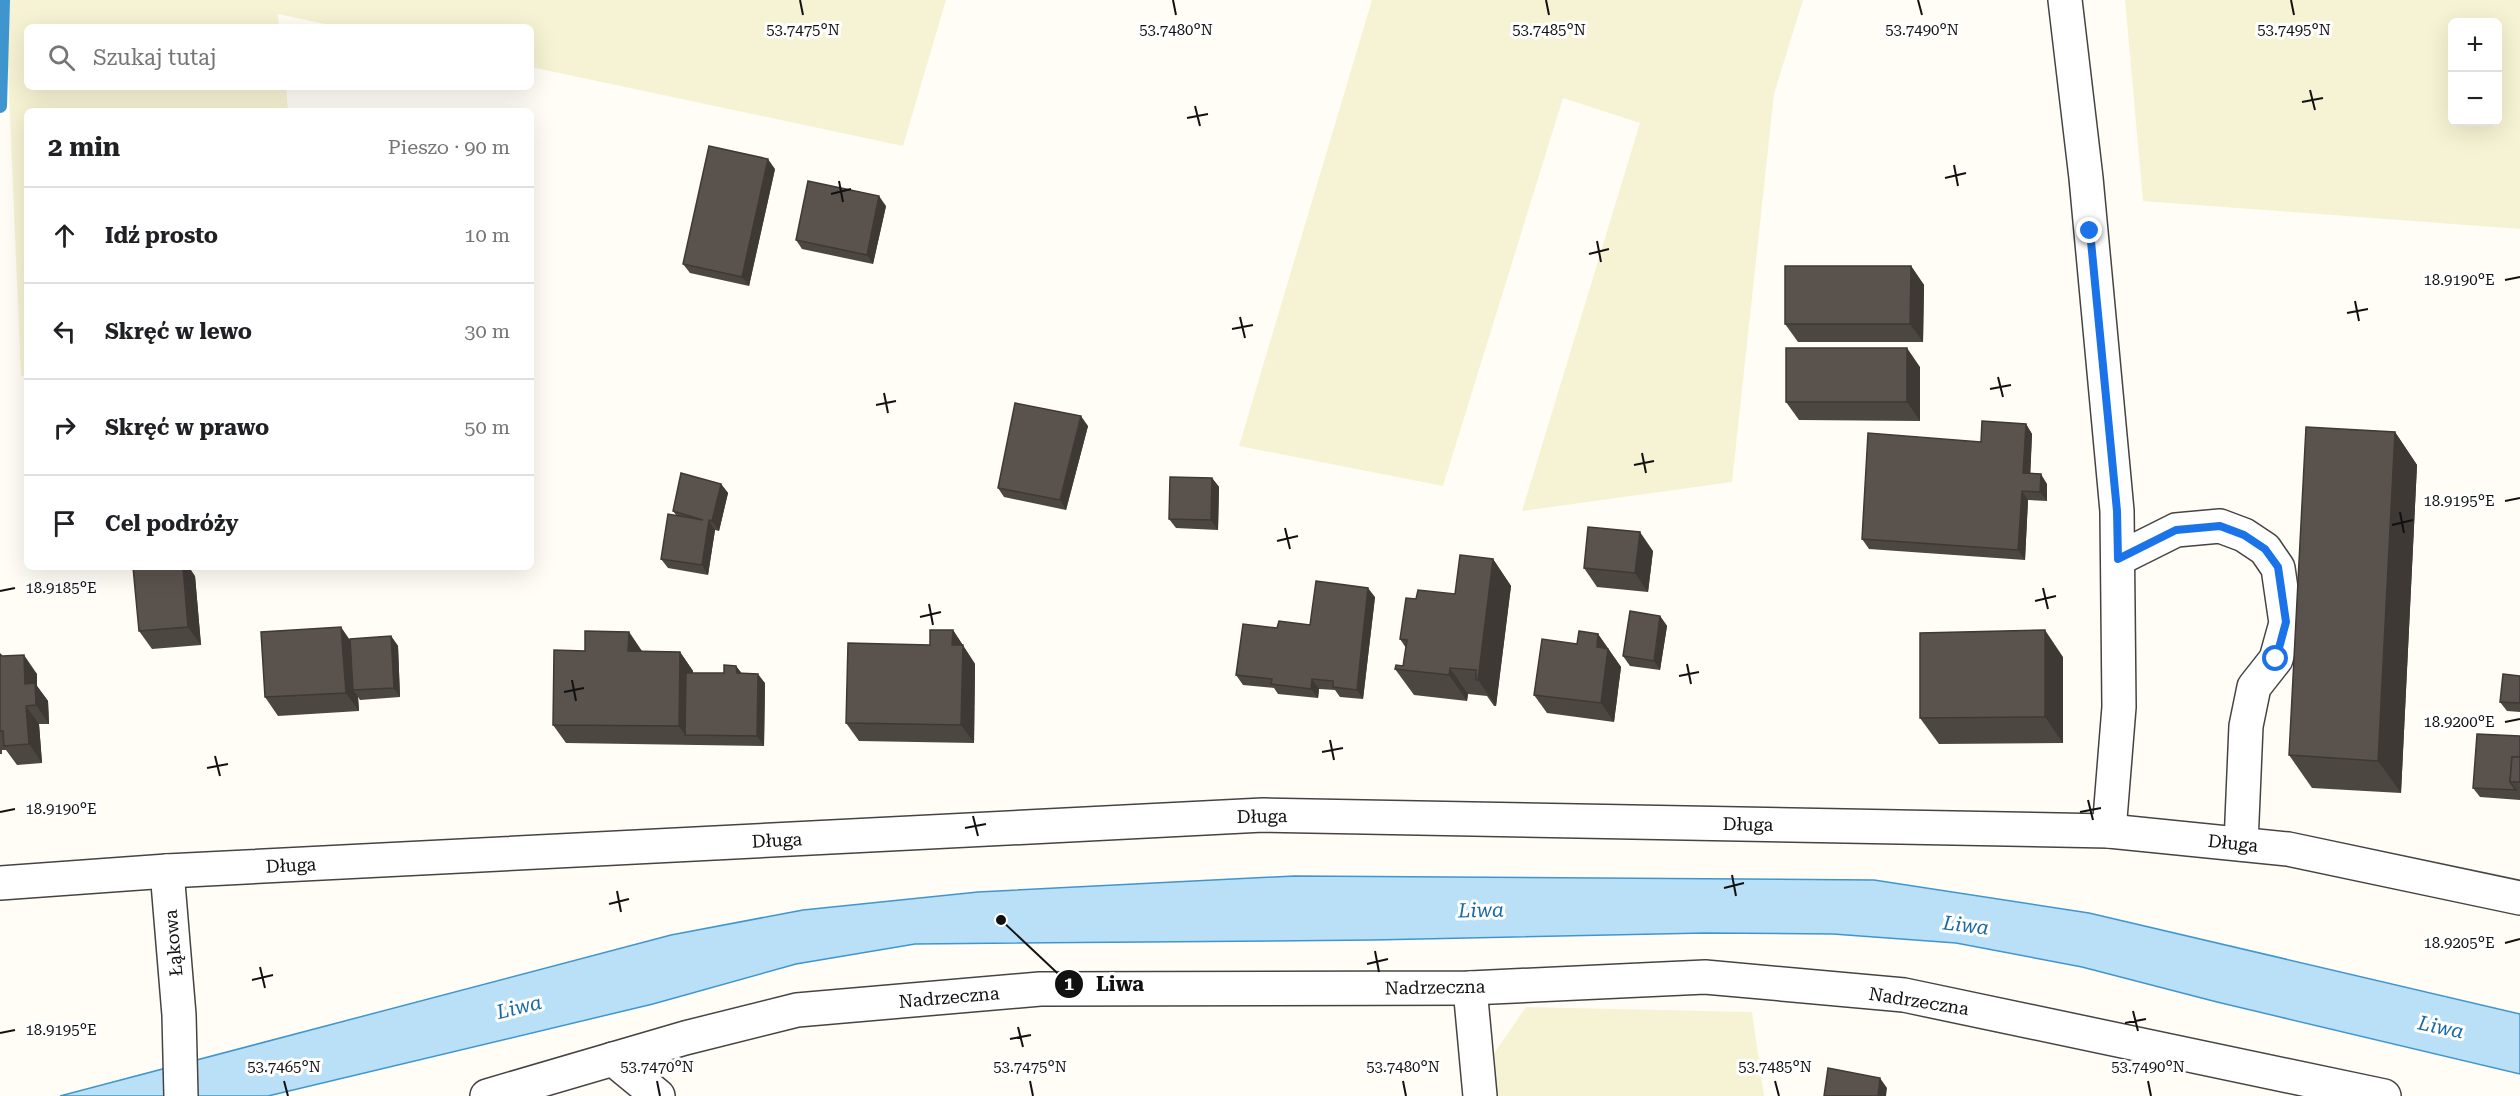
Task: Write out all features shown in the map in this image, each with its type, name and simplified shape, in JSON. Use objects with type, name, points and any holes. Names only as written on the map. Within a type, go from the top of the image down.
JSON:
[{"type":"street","points":[[2065,0],[2086,178],[2117,511],[2119,708],[2109,831]]},
{"type":"street","points":[[2118,559],[2176,530],[2220,526],[2244,535],[2265,549],[2278,567],[2286,622],[2276,659],[2254,687],[2247,726],[2241,844]]},
{"type":"street","name":"Długa","points":[[0,884],[167,871],[1263,815],[2109,831],[2288,849],[2520,898]]},
{"type":"street","name":"Łąkowa","points":[[167,871],[179,1015],[182,1096]]},
{"type":"street","name":"Nadrzeczna","points":[[487,1096],[613,1059],[797,1010],[1040,989],[1470,988],[1705,978],[1904,995],[2384,1096]]},
{"type":"street","points":[[1470,988],[1480,1096]]},
{"type":"street","points":[[613,1059],[658,1096]]},
{"type":"shaded area","points":[[5,0],[946,0],[903,146],[534,68],[534,24],[325,24],[278,14],[279,24],[24,24],[24,90],[286,90],[288,108],[24,108],[24,376],[21,376]]},
{"type":"shaded area","points":[[1372,0],[1803,0],[1774,94],[1732,482],[1522,511],[1640,123],[1563,98],[1443,486],[1239,446]]},
{"type":"shaded area","points":[[2125,0],[2520,0],[2520,229],[2143,201]]},
{"type":"shaded area","points":[[1526,1007],[1752,1012],[1764,1096],[1497,1096],[1493,1055]]},
{"type":"water","points":[[1294,876],[1874,880],[2089,913],[2520,1014],[2520,1074],[2217,1002],[2082,967],[1956,943],[1833,934],[1705,933],[1373,940],[915,944],[796,964],[653,1004],[268,1096],[60,1096],[671,935],[803,910],[978,892]]},
{"type":"building","points":[[709,146],[768,159],[742,277],[683,264]]},
{"type":"building","points":[[808,181],[879,196],[867,255],[796,240]]},
{"type":"building","points":[[1785,266],[1911,266],[1910,324],[1785,324]]},
{"type":"building","points":[[1786,348],[1907,348],[1907,402],[1786,402]]},
{"type":"building","points":[[1015,403],[1081,416],[1060,500],[998,488]]},
{"type":"building","points":[[1982,421],[2026,424],[2023,473],[2041,474],[2040,492],[2022,491],[2018,550],[1862,539],[1868,433],[1981,442]]},
{"type":"building","points":[[2306,427],[2395,432],[2378,761],[2289,755]]},
{"type":"building","points":[[681,473],[721,484],[712,521],[709,520],[702,565],[661,559],[668,514],[703,520],[673,511]]},
{"type":"building","points":[[1170,477],[1212,478],[1211,520],[1169,519]]},
{"type":"building","points":[[1588,527],[1640,532],[1635,573],[1584,568]]},
{"type":"building","points":[[1460,555],[1493,559],[1478,680],[1476,680],[1476,670],[1450,668],[1449,675],[1395,669],[1396,665],[1403,666],[1407,640],[1400,639],[1406,598],[1416,599],[1418,590],[1455,594]]},
{"type":"building","points":[[133,570],[183,570],[188,627],[139,631]]},
{"type":"building","points":[[1316,581],[1368,588],[1357,690],[1333,687],[1333,681],[1312,679],[1311,689],[1271,684],[1272,679],[1236,675],[1243,624],[1277,628],[1279,621],[1310,625]]},
{"type":"building","points":[[1630,611],[1660,616],[1654,661],[1623,656]]},
{"type":"building","points":[[341,627],[346,693],[265,697],[261,632]]},
{"type":"building","points":[[930,630],[953,630],[952,645],[963,645],[961,725],[846,723],[848,643],[930,645]]},
{"type":"building","points":[[2045,630],[2045,717],[1920,718],[1920,633]]},
{"type":"building","points":[[585,631],[629,632],[628,651],[680,652],[679,726],[553,725],[554,650],[585,651]]},
{"type":"building","points":[[1579,631],[1598,634],[1597,647],[1608,649],[1601,703],[1534,695],[1542,639],[1577,644]]},
{"type":"building","points":[[391,636],[394,688],[353,690],[350,639]]},
{"type":"building","points":[[0,654],[2,656],[24,655],[25,684],[35,683],[36,705],[26,706],[29,744],[4,746],[3,731],[0,731]]},
{"type":"building","points":[[724,665],[736,666],[737,673],[758,674],[757,736],[685,735],[686,673],[724,673]]},
{"type":"building","points":[[2503,674],[2520,676],[2520,703],[2500,702]]},
{"type":"building","points":[[2477,734],[2520,736],[2520,757],[2512,757],[2510,782],[2516,790],[2473,788]]},
{"type":"building","points":[[2512,757],[2520,757],[2520,782],[2510,782]]},
{"type":"building","points":[[1828,1068],[1880,1078],[1878,1096],[1824,1096]]},
{"type":"waterway","points":[[0,106],[3,0]]},
{"type":"place","name":"Liwa","points":[[1001,920]]},
{"type":"route","points":[[2090,231],[2117,511],[2118,559],[2176,530],[2220,526],[2244,535],[2265,549],[2278,567],[2286,622],[2276,659]]}]
